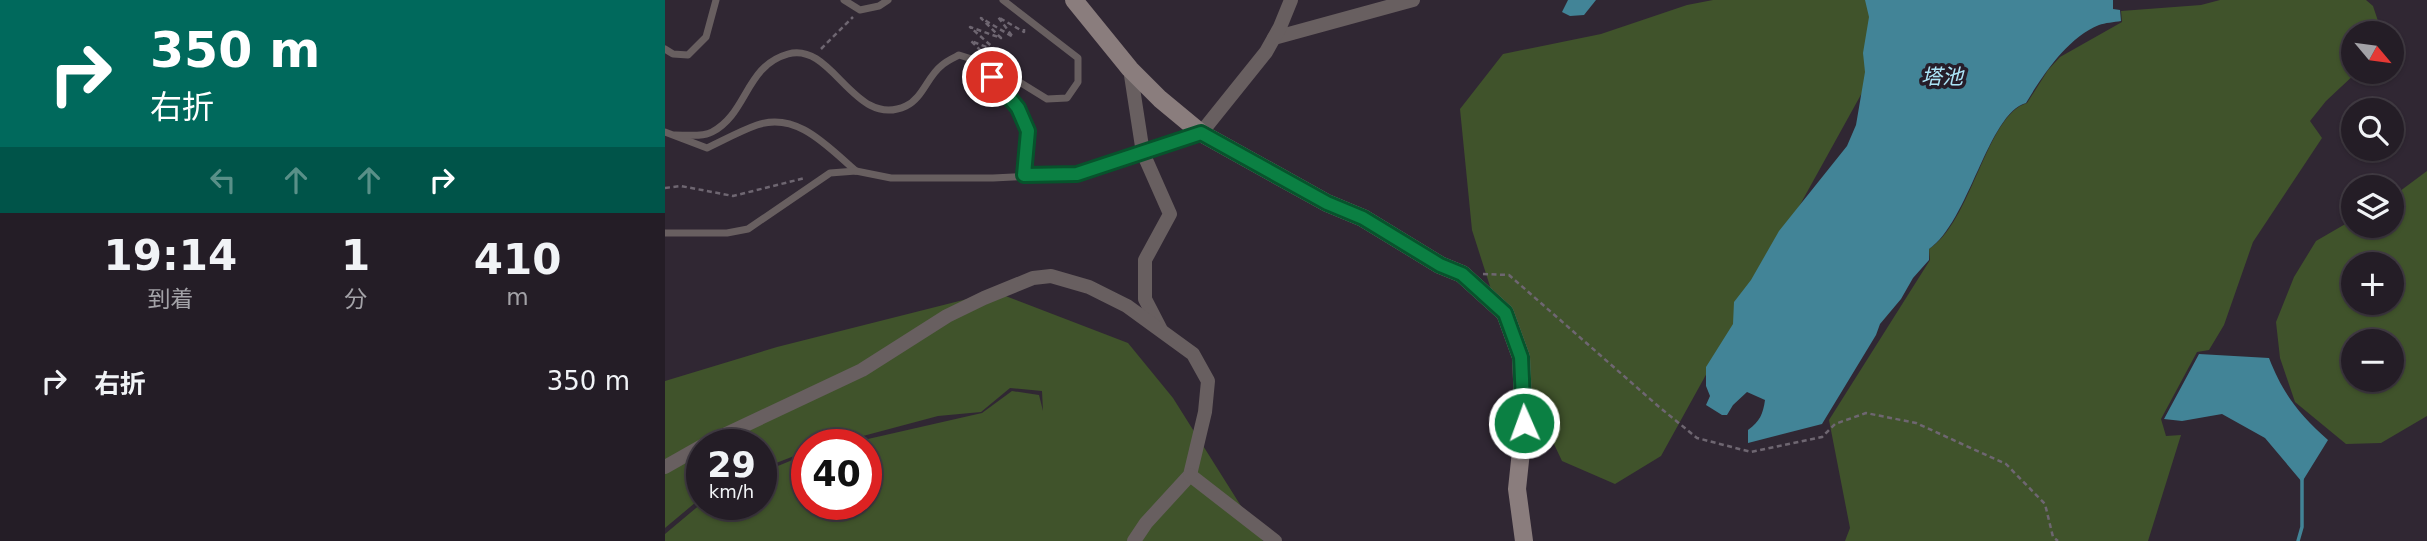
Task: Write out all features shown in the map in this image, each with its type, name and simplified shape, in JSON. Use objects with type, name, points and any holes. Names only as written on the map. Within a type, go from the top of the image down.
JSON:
[{"type":"street","points":[[1074,0],[1130,69],[1160,99],[1201,133],[1327,203],[1363,218],[1440,265],[1462,274],[1505,313],[1521,357],[1524,423],[1517,489],[1524,541]]},
{"type":"street","points":[[1143,153],[1201,133],[1261,58],[1274,38],[1290,0]]},
{"type":"street","points":[[1274,38],[1413,0]]},
{"type":"street","points":[[1130,69],[1143,153],[1170,214],[1145,260],[1145,299],[1163,334]]},
{"type":"street","points":[[737,429],[862,370],[947,316],[1033,278],[1051,276],[1089,287],[1127,306],[1193,354],[1208,380],[1205,412],[1190,475],[1146,523],[1134,541]]},
{"type":"street","points":[[665,467],[686,455]]},
{"type":"street","points":[[1190,475],[1275,541]]},
{"type":"lane","points":[[665,49],[673,54],[688,55],[706,37],[716,0]]},
{"type":"lane","points":[[844,0],[860,10],[879,6],[888,0]]},
{"type":"lane","points":[[675,135],[711,133],[739,105],[751,82],[769,61],[791,52],[813,57],[854,93],[876,108],[894,110],[910,105],[940,66],[959,55],[997,68],[1047,99],[1067,98],[1078,82],[1079,58],[1003,0]]},
{"type":"lane","points":[[978,61],[1018,108],[1028,131],[1024,175]]},
{"type":"lane","points":[[665,132],[707,148],[760,124],[788,121],[816,136],[856,171]]},
{"type":"lane","points":[[665,233],[727,233],[748,229],[829,173],[856,171],[891,178],[993,178],[1077,174],[1143,153]]},
{"type":"path","points":[[813,57],[860,10]]},
{"type":"path","points":[[997,68],[971,41],[997,51],[970,27],[1001,38],[981,18],[1013,37],[998,17],[1024,32],[1021,13]]},
{"type":"path","points":[[665,188],[681,186],[733,196],[829,173]]},
{"type":"path","points":[[1462,274],[1509,275],[1697,438],[1751,452],[1822,436],[1835,424],[1866,413],[1916,423],[2006,464],[2045,504],[2053,537],[2058,541]]},
{"type":"green space","points":[[1713,0],[1873,0],[1882,27],[1863,91],[1661,456],[1615,484],[1562,461],[1512,355],[1472,230],[1460,109],[1503,54],[1601,34],[1687,5]]},
{"type":"green space","points":[[2220,0],[2366,0],[2373,6],[2378,21],[2341,21],[2341,84],[2344,84],[2310,121],[2322,138],[2253,242],[2224,325],[2209,350],[2197,352],[2161,419],[2166,436],[2181,435],[2148,541],[1845,541],[1850,528],[1829,420],[1930,260],[1929,249],[1944,235],[1957,216],[2000,127],[2013,112],[2027,103],[2048,70],[2060,57],[2122,22],[2121,11],[2201,5]]},
{"type":"green space","points":[[2427,171],[2427,416],[2381,443],[2346,444],[2295,402],[2280,358],[2276,322],[2294,277],[2316,241],[2341,227],[2341,238],[2404,238],[2404,188]]},
{"type":"green space","points":[[995,292],[1128,343],[1173,398],[1263,541],[665,541],[665,534],[686,516],[686,520],[777,520],[777,466],[791,461],[791,520],[882,520],[882,436],[982,413],[1012,391],[1039,395],[1043,411],[1042,391],[1010,388],[981,412],[938,416],[882,431],[791,429],[791,457],[777,463],[777,429],[686,429],[686,510],[665,528],[665,381],[777,347]]},
{"type":"water","points":[[1568,0],[1596,0],[1584,15],[1570,16],[1562,12]]},
{"type":"water","name":"塔池","points":[[1865,0],[2113,0],[2113,9],[2120,10],[2121,21],[2099,25],[2077,38],[2048,70],[2026,103],[2013,111],[2000,126],[1956,216],[1929,249],[1929,260],[1880,324],[1822,424],[1748,443],[1748,430],[1760,417],[1765,400],[1747,392],[1727,415],[1722,415],[1706,405],[1710,396],[1706,386],[1706,367],[1733,324],[1734,302],[1751,280],[1779,231],[1847,146],[1856,125],[1865,72],[1863,53],[1869,17]]},
{"type":"water","points":[[2199,354],[2269,358],[2293,403],[2328,440],[2302,482],[2265,438],[2222,414],[2182,421],[2164,419]]},
{"type":"waterway","points":[[2298,541],[2302,527],[2302,477]]},
{"type":"route","points":[[992,77],[1018,108],[1028,131],[1024,175],[1077,174],[1201,133],[1327,203],[1363,218],[1440,265],[1462,274],[1505,313],[1521,357],[1524,423]]}]
